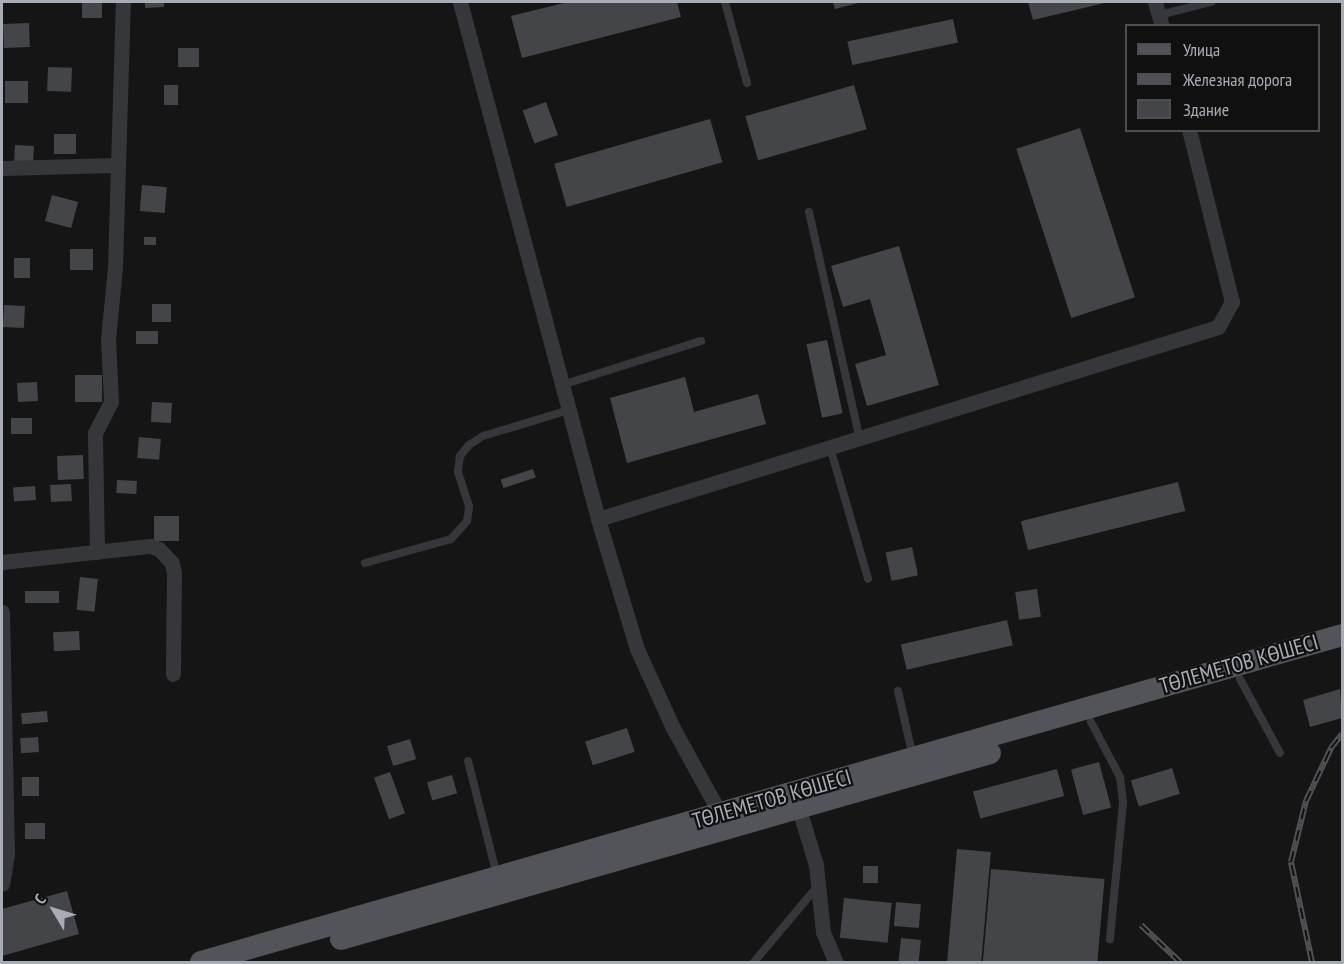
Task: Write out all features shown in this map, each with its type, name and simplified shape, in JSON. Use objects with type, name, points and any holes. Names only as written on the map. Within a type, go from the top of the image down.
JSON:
[{"type":"main road","name":"ТӨЛЕМЕТОВ КӨШЕСІ","points":[[256,963],[724,822],[913,758],[1342,634]]},
{"type":"main road","name":"ТӨЛЕМЕТОВ КӨШЕСІ","points":[[201,963],[498,878],[724,822],[799,809],[1342,649]]},
{"type":"street","points":[[97,552],[95,433],[111,402],[108,339],[115,267],[115,165],[123,2]]},
{"type":"street","points":[[459,2],[598,519],[637,649],[673,728],[724,822]]},
{"type":"street","points":[[598,519],[859,436],[1218,327],[1232,302],[1190,132]]},
{"type":"street","points":[[2,168],[115,165]]},
{"type":"street","points":[[2,562],[150,546],[159,549],[172,563],[173,674]]},
{"type":"street","points":[[2,612],[7,854],[2,884]]},
{"type":"street","points":[[799,809],[819,885],[823,932],[836,963]]},
{"type":"lane","points":[[725,2],[747,83]]},
{"type":"lane","points":[[1159,14],[1211,2]]},
{"type":"lane","points":[[809,212],[859,436]]},
{"type":"lane","points":[[562,385],[701,341]]},
{"type":"lane","points":[[365,563],[451,538],[460,532],[467,521],[469,506],[458,472],[460,456],[469,445],[483,436],[569,410]]},
{"type":"lane","points":[[830,445],[868,579]]},
{"type":"lane","points":[[1240,679],[1280,753]]},
{"type":"lane","points":[[898,691],[913,758]]},
{"type":"lane","points":[[1091,723],[1120,777],[1123,803],[1110,939]]},
{"type":"lane","points":[[468,761],[498,878]]},
{"type":"lane","points":[[754,963],[819,885]]},
{"type":"building","points":[[82,2],[102,2],[102,18],[82,18]]},
{"type":"building","points":[[145,2],[164,2],[164,7],[145,8]]},
{"type":"building","points":[[568,2],[677,2],[681,17],[522,58],[511,16]]},
{"type":"building","points":[[833,2],[862,2],[835,9]]},
{"type":"building","points":[[1028,2],[1109,2],[1033,20]]},
{"type":"building","points":[[953,19],[958,42],[852,65],[847,41]]},
{"type":"building","points":[[29,23],[30,47],[4,48],[3,24]]},
{"type":"building","points":[[178,48],[199,48],[199,67],[178,67]]},
{"type":"building","points":[[48,67],[72,68],[71,92],[47,91]]},
{"type":"building","points":[[5,81],[28,81],[28,103],[5,103]]},
{"type":"building","points":[[164,85],[178,85],[178,105],[164,105]]},
{"type":"building","points":[[854,85],[867,129],[758,160],[745,116]]},
{"type":"building","points":[[546,102],[558,135],[534,143],[523,111]]},
{"type":"building","points":[[710,119],[722,162],[567,207],[554,164]]},
{"type":"building","points":[[1080,128],[1135,297],[1071,318],[1016,149]]},
{"type":"building","points":[[54,134],[76,134],[76,154],[54,154]]},
{"type":"building","points":[[15,145],[34,146],[33,162],[14,161]]},
{"type":"building","points":[[142,185],[167,187],[165,213],[140,211]]},
{"type":"building","points":[[52,195],[78,202],[71,228],[45,221]]},
{"type":"building","points":[[144,237],[156,237],[156,245],[144,245]]},
{"type":"building","points":[[899,246],[939,385],[867,406],[855,364],[886,355],[870,299],[843,307],[831,266]]},
{"type":"building","points":[[70,249],[93,249],[93,270],[70,270]]},
{"type":"building","points":[[14,258],[30,258],[30,278],[14,278]]},
{"type":"building","points":[[152,304],[171,304],[171,322],[152,322]]},
{"type":"building","points":[[4,305],[25,306],[24,328],[3,327]]},
{"type":"building","points":[[136,331],[158,331],[158,344],[136,344]]},
{"type":"building","points":[[827,340],[843,413],[822,418],[806,344]]},
{"type":"building","points":[[75,375],[102,375],[102,402],[75,402]]},
{"type":"building","points":[[685,377],[694,412],[758,394],[766,424],[627,463],[610,398]]},
{"type":"building","points":[[37,382],[38,401],[18,402],[17,383]]},
{"type":"building","points":[[152,402],[172,403],[171,423],[151,422]]},
{"type":"building","points":[[11,418],[32,418],[32,434],[11,434]]},
{"type":"building","points":[[139,437],[161,439],[159,460],[137,458]]},
{"type":"building","points":[[83,455],[84,479],[58,480],[57,456]]},
{"type":"building","points":[[533,469],[536,478],[503,488],[501,480]]},
{"type":"building","points":[[117,480],[137,481],[136,494],[116,493]]},
{"type":"building","points":[[1178,482],[1185,511],[1028,550],[1021,521]]},
{"type":"building","points":[[71,484],[72,501],[51,502],[50,485]]},
{"type":"building","points":[[35,486],[36,500],[14,502],[13,488]]},
{"type":"building","points":[[154,516],[179,516],[179,541],[154,541]]},
{"type":"building","points":[[912,547],[918,575],[892,581],[886,553]]},
{"type":"building","points":[[80,577],[98,579],[94,612],[77,610]]},
{"type":"building","points":[[1037,589],[1041,617],[1019,620],[1015,592]]},
{"type":"building","points":[[25,591],[59,591],[59,603],[25,603]]},
{"type":"building","points":[[1007,620],[1013,645],[907,670],[901,645]]},
{"type":"building","points":[[79,631],[80,650],[54,651],[53,632]]},
{"type":"building","points":[[1340,689],[1342,718],[1310,727],[1303,700]]},
{"type":"building","points":[[47,711],[48,722],[22,724],[21,713]]},
{"type":"building","points":[[627,728],[635,752],[593,765],[585,742]]},
{"type":"building","points":[[38,737],[39,752],[21,753],[20,738]]},
{"type":"building","points":[[410,739],[416,759],[393,766],[387,746]]},
{"type":"building","points":[[1099,762],[1111,807],[1083,815],[1071,770]]},
{"type":"building","points":[[1172,768],[1180,794],[1139,806],[1131,781]]},
{"type":"building","points":[[1057,769],[1064,796],[980,819],[973,792]]},
{"type":"building","points":[[390,772],[405,813],[389,819],[374,778]]},
{"type":"building","points":[[452,775],[457,793],[432,800],[427,782]]},
{"type":"building","points":[[22,777],[39,777],[39,796],[22,796]]},
{"type":"building","points":[[25,823],[45,823],[45,839],[25,839]]},
{"type":"building","points":[[957,849],[991,852],[981,962],[947,962]]},
{"type":"building","points":[[863,866],[878,866],[878,883],[863,883]]},
{"type":"building","points":[[991,869],[1105,879],[1097,962],[983,962]]},
{"type":"building","points":[[67,891],[79,934],[2,956],[2,909]]},
{"type":"building","points":[[844,898],[892,903],[888,943],[840,938]]},
{"type":"building","points":[[896,902],[921,904],[919,928],[894,926]]},
{"type":"building","points":[[901,938],[921,940],[919,962],[898,962]]},
{"type":"railway","points":[[1312,962],[1291,862],[1306,801],[1331,748],[1342,734]]},
{"type":"railway","points":[[1141,925],[1180,962]]}]
